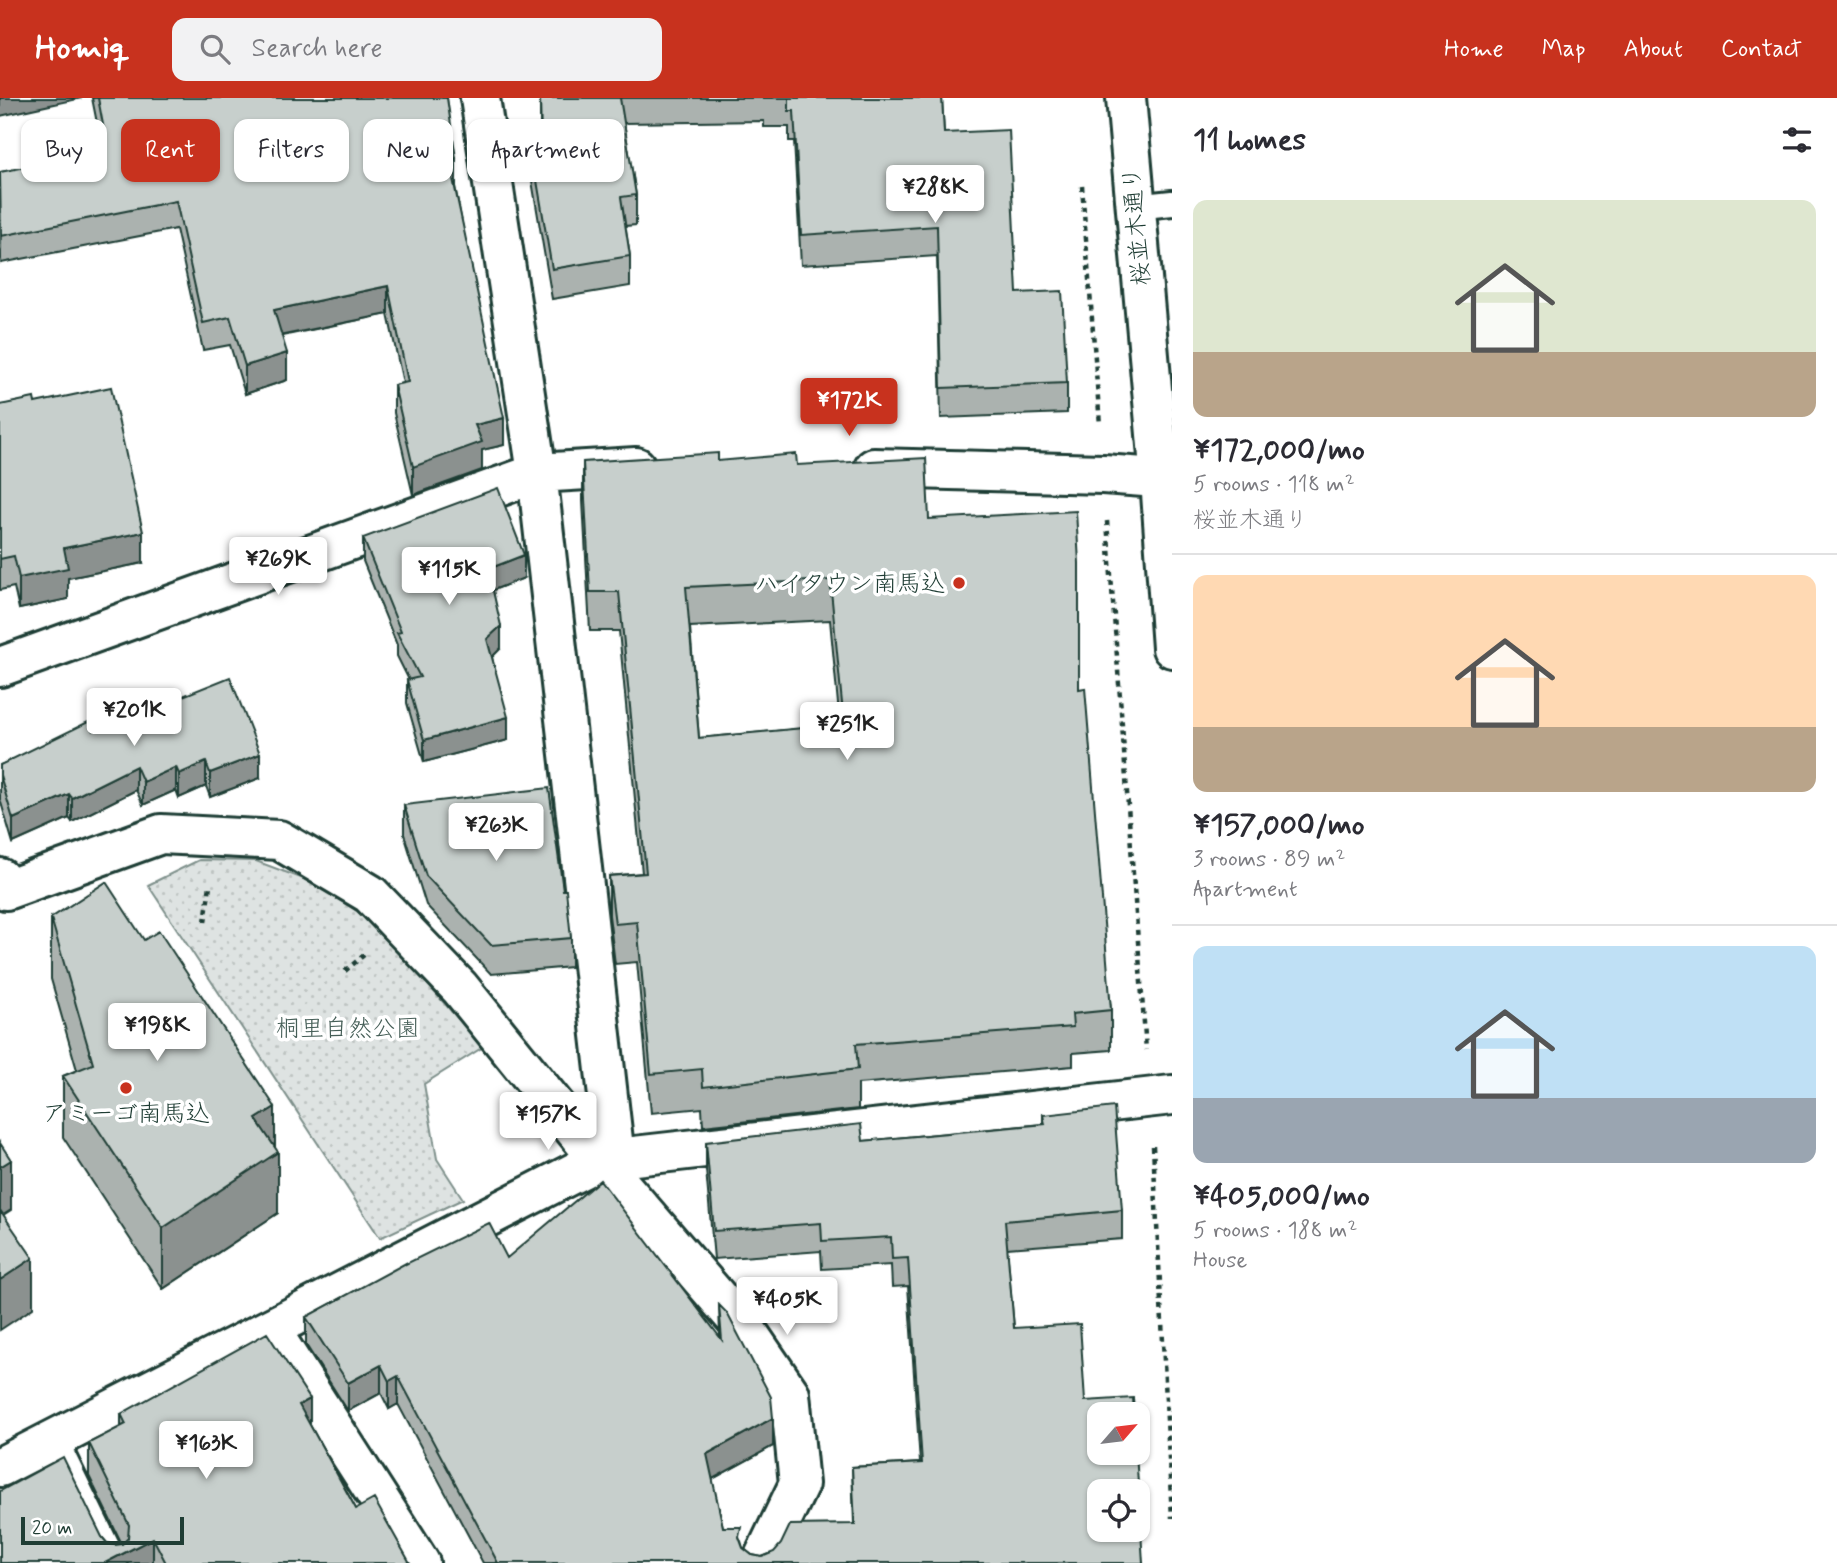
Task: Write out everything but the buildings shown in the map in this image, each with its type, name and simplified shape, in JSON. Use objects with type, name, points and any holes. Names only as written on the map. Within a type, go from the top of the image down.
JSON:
[{"type":"street","points":[[480,98],[537,472],[607,1159]]},
{"type":"street","name":"桜並木通り","points":[[1126,98],[1134,207],[1166,479],[1172,648]]},
{"type":"street","points":[[0,667],[537,472],[667,464]]},
{"type":"street","points":[[844,467],[1103,474],[1166,479]]},
{"type":"street","points":[[0,878],[6,890],[161,834],[279,840],[370,894],[460,988],[607,1159],[749,1334],[790,1394],[799,1485],[761,1563]]},
{"type":"street","points":[[0,1468],[607,1159],[1161,1096]]},
{"type":"street","points":[[270,1329],[420,1563]]},
{"type":"lane","points":[[1134,207],[1172,203]]},
{"type":"lane","points":[[55,1440],[115,1563]]},
{"type":"path","points":[[1082,182],[1103,474],[1161,1096],[1172,1518]]},
{"type":"path","points":[[205,922],[212,872]]},
{"type":"green space","name":"桐里自然公園","points":[[199,860],[256,861],[325,887],[375,925],[483,1047],[424,1084],[437,1159],[463,1199],[380,1238],[148,885]]},
{"type":"place","name":"ハイタウン南馬込","points":[[959,583]]},
{"type":"place","name":"アミーゴ南馬込","points":[[126,1088]]}]
